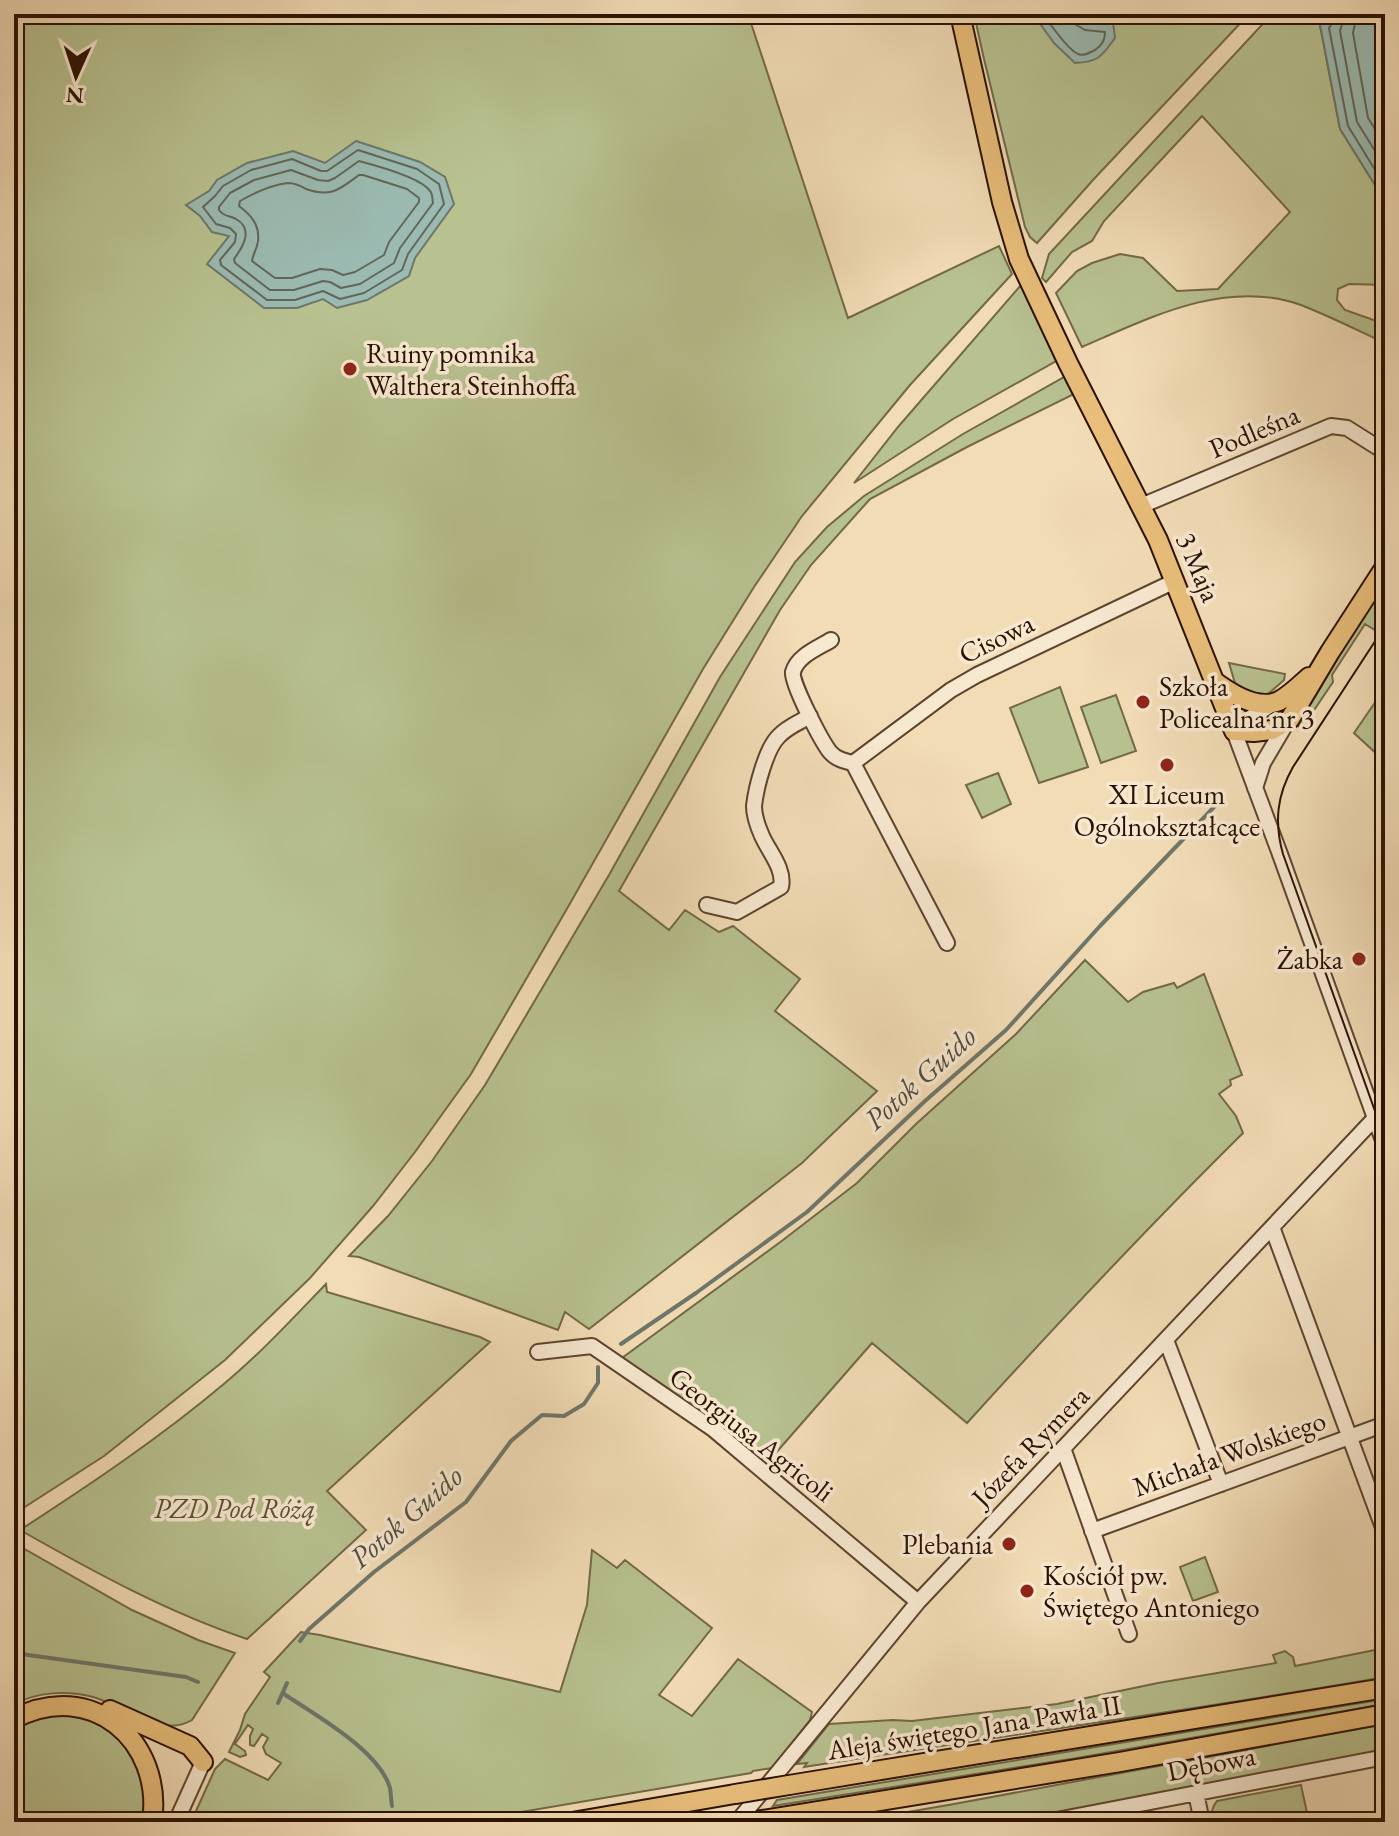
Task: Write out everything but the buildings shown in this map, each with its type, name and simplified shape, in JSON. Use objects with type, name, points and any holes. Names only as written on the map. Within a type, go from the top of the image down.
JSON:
[{"type":"main road","name":"3 Maja","points":[[960,14],[1012,241],[1037,300],[1158,540],[1234,731]]},
{"type":"main road","points":[[1234,731],[1272,730],[1290,719],[1385,567]]},
{"type":"main road","points":[[1214,681],[1231,693],[1253,702],[1277,702],[1307,678],[1330,652]]},
{"type":"main road","name":"Aleja świętego Jana Pawła II","points":[[572,1822],[1385,1688]]},
{"type":"main road","points":[[14,1708],[49,1698],[86,1700],[190,1746],[203,1762]]},
{"type":"main road","points":[[14,1719],[33,1710],[68,1707],[84,1708],[115,1722],[130,1737],[148,1770],[153,1789],[152,1822]]},
{"type":"main road","name":"Aleja świętego Jana Pawła II","points":[[755,1821],[1120,1762],[1385,1714]]},
{"type":"street","name":"Podleśna","points":[[1141,506],[1331,426],[1347,428],[1385,452]]},
{"type":"street","name":"Cisowa","points":[[853,763],[951,690],[977,675],[1175,581]]},
{"type":"street","points":[[831,640],[801,659],[793,673],[795,688],[831,753],[842,761],[853,763],[947,943]]},
{"type":"street","points":[[1234,731],[1277,702]]},
{"type":"street","points":[[707,905],[737,912],[781,887],[783,877],[756,821],[754,806],[765,761],[775,739],[810,716]]},
{"type":"street","points":[[1255,788],[1263,763],[1290,719]]},
{"type":"street","name":"3 Maja","points":[[1234,731],[1385,1146]]},
{"type":"street","name":"Józefa Rymera","points":[[737,1822],[918,1602],[1375,1118]]},
{"type":"street","points":[[1272,1227],[1385,1533]]},
{"type":"street","points":[[1166,1340],[1221,1484]]},
{"type":"street","name":"Georgiusa Agricoli","points":[[538,1352],[592,1346],[713,1429],[918,1602]]},
{"type":"street","name":"Michała Wolskiego","points":[[1092,1531],[1385,1424]]},
{"type":"street","points":[[1063,1448],[1129,1634]]},
{"type":"street","name":"Dębowa","points":[[1046,1822],[1385,1757]]},
{"type":"street","points":[[176,1822],[203,1762]]},
{"type":"street","points":[[1196,1793],[1202,1822]]},
{"type":"green space","points":[[14,14],[748,14],[848,318],[999,246],[1012,274],[910,385],[802,516],[703,669],[471,1074],[373,1206],[310,1278],[225,1360],[104,1456],[14,1514]]},
{"type":"green space","points":[[974,14],[1249,14],[1037,243],[1025,227]]},
{"type":"green space","points":[[1272,14],[1330,14],[1320,25],[1340,129],[1385,201],[1385,285],[1349,284],[1338,289],[1337,300],[1345,310],[1385,324],[1385,343],[1301,305],[1273,298],[1245,296],[1188,305],[1082,347],[1056,293],[1077,271],[1120,254],[1143,258],[1177,291],[1218,289],[1290,212],[1202,116],[1104,221],[1092,241],[1072,252],[1046,282],[1042,278],[1049,254]]},
{"type":"green space","points":[[1021,285],[1058,360],[953,419],[854,483],[898,427]]},
{"type":"green space","points":[[1066,376],[1074,394],[870,499],[811,565],[780,610],[619,891],[669,930],[685,910],[719,932],[733,926],[800,979],[775,1011],[877,1091],[802,1163],[589,1329],[565,1312],[558,1330],[349,1256],[388,1216],[432,1161],[485,1085],[609,875],[720,677],[795,562],[827,527],[864,496],[963,434]]},
{"type":"green space","points":[[1385,581],[1383,635],[1365,624],[1332,675],[1333,682],[1302,728],[1292,723]]},
{"type":"green space","points":[[1229,663],[1285,674],[1284,680],[1267,695],[1250,693],[1235,683]]},
{"type":"green space","points":[[1060,687],[1088,767],[1039,783],[1010,708]]},
{"type":"green space","points":[[1385,688],[1385,754],[1379,756],[1354,733]]},
{"type":"green space","points":[[1116,695],[1136,751],[1101,763],[1081,707]]},
{"type":"green space","points":[[998,773],[1011,804],[982,818],[966,785]]},
{"type":"green space","points":[[1085,960],[1128,1002],[1143,992],[1174,983],[1177,988],[1204,974],[1242,1075],[1230,1080],[1231,1085],[1219,1094],[1236,1116],[1243,1133],[1103,1276],[967,1423],[872,1343],[767,1463],[714,1421],[622,1358],[857,1183],[916,1124],[1016,1034]]},
{"type":"green space","name":"PZD Pod Różą","points":[[326,1284],[327,1292],[490,1342],[327,1491],[366,1530],[247,1639],[160,1604],[20,1530],[125,1460],[201,1403],[251,1360]]},
{"type":"green space","points":[[14,1543],[132,1610],[235,1653],[192,1720],[167,1726],[142,1719],[105,1701],[73,1693],[53,1693],[14,1704]]},
{"type":"green space","points":[[592,1550],[617,1568],[625,1560],[712,1628],[659,1695],[692,1716],[738,1659],[812,1712],[810,1720],[772,1768],[463,1822],[191,1822],[215,1769],[225,1759],[268,1780],[281,1763],[266,1754],[263,1747],[268,1738],[262,1734],[254,1746],[250,1745],[253,1729],[248,1725],[235,1744],[246,1755],[240,1757],[229,1752],[245,1714],[270,1677],[264,1672],[301,1632],[560,1692],[587,1605]]},
{"type":"green space","points":[[1205,1557],[1218,1592],[1193,1601],[1180,1567]]},
{"type":"green space","points":[[1385,1648],[1385,1677],[804,1767],[807,1763],[797,1764],[829,1724],[912,1721],[1057,1704],[1276,1663],[1273,1655],[1285,1651],[1293,1657],[1295,1666]]},
{"type":"green space","points":[[1385,1699],[1385,1704],[1077,1758],[773,1806],[777,1800]]},
{"type":"green space","points":[[77,1713],[117,1732],[139,1770],[145,1792],[142,1822],[14,1822],[14,1725],[30,1717]]},
{"type":"green space","points":[[1385,1724],[1385,1752],[1016,1822],[850,1822],[954,1804]]},
{"type":"green space","points":[[1301,1785],[1309,1822],[1212,1822],[1212,1811],[1217,1801]]},
{"type":"water","points":[[1033,14],[1073,14],[1087,22],[1113,22],[1115,38],[1099,57],[1075,63],[1054,43]]},
{"type":"water","points":[[1330,14],[1385,14],[1385,201],[1340,129],[1320,25]]},
{"type":"water","points":[[356,141],[420,162],[445,177],[454,204],[415,258],[409,276],[367,300],[337,308],[323,299],[297,308],[264,308],[207,264],[229,236],[212,232],[200,216],[186,205],[209,191],[217,180],[247,163],[293,151],[325,163]]},
{"type":"waterway","name":"Potok Guido","points":[[621,1344],[807,1212],[1006,1030],[1215,806]]},
{"type":"waterway","name":"Potok Guido","points":[[300,1641],[309,1629],[374,1572],[466,1502],[511,1441],[542,1415],[564,1416],[584,1404],[598,1383],[598,1367]]},
{"type":"waterway","name":"Potok Guido","points":[[14,1653],[186,1677],[198,1682]]},
{"type":"waterway","name":"Potok Guido","points":[[278,1703],[287,1683]]},
{"type":"waterway","points":[[284,1694],[328,1723],[373,1760],[390,1788],[392,1806]]},
{"type":"tram line","points":[[1385,626],[1293,767],[1280,798],[1278,820],[1283,854],[1385,1139]]},
{"type":"place","name":"Ruiny pomnika Walthera Steinhoffa","points":[[350,369]]},
{"type":"place","name":"Szkoła Policealna nr 3","points":[[1143,702]]},
{"type":"place","name":"XI Liceum Ogólnokształcące","points":[[1167,765]]},
{"type":"place","name":"Żabka","points":[[1359,959]]},
{"type":"place","name":"Plebania","points":[[1009,1544]]},
{"type":"place","name":"Kościół pw. Świętego Antoniego","points":[[1027,1591]]}]
